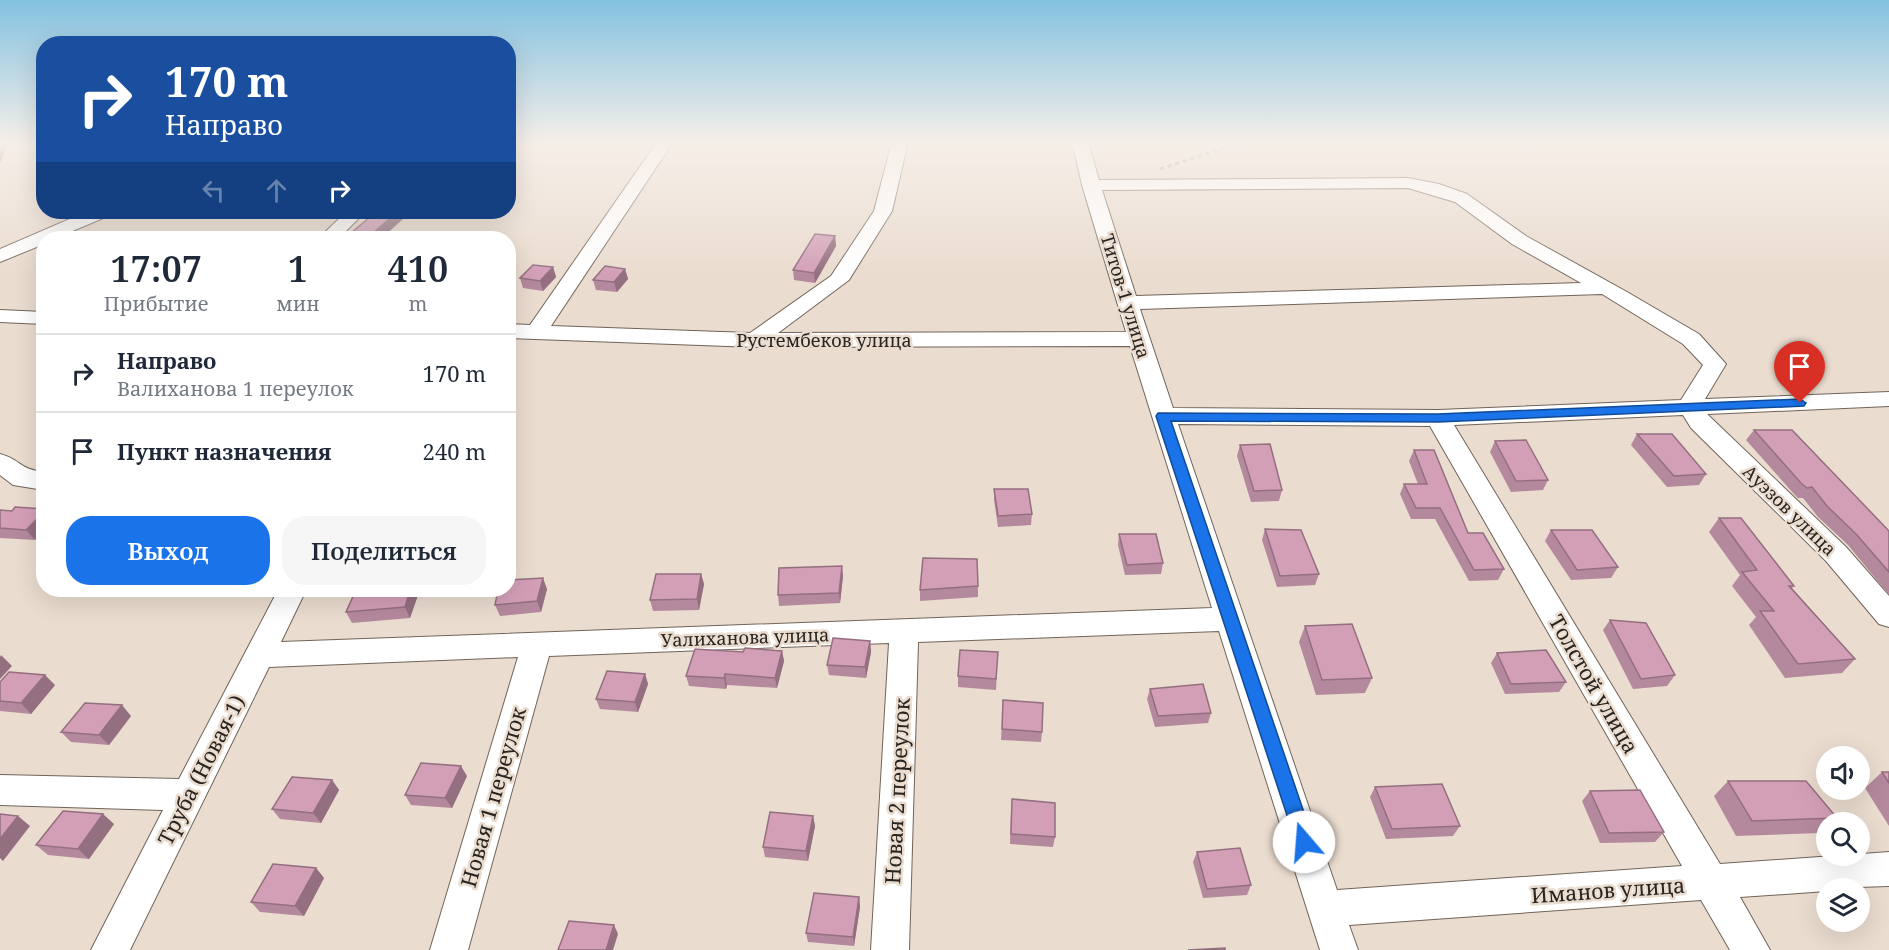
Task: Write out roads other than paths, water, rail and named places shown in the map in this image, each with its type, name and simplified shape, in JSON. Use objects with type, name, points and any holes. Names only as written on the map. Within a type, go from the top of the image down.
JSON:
[{"type":"street","points":[[537,331],[635,186]]},
{"type":"street","points":[[755,340],[839,280],[883,211],[889,186]]},
{"type":"street","name":"Титов-1 улица","points":[[1091,186],[1163,416],[1339,950]]},
{"type":"street","points":[[1425,186],[1461,198],[1519,240],[1691,339],[1715,364],[1689,407]]},
{"type":"street","points":[[57,231],[84,219]]},
{"type":"street","points":[[336,231],[348,219]]},
{"type":"street","points":[[0,256],[36,240]]},
{"type":"street","points":[[1128,303],[1606,288]]},
{"type":"street","points":[[0,316],[36,318]]},
{"type":"street","name":"Рустембеков улица","points":[[516,331],[755,340],[1139,339]]},
{"type":"street","points":[[1163,416],[1438,418],[1889,399]]},
{"type":"street","name":"Ауэзов улица","points":[[1689,407],[1700,422],[1836,554],[1889,616]]},
{"type":"street","name":"Толстой улица","points":[[1438,418],[1751,950]]},
{"type":"street","points":[[0,462],[22,479],[36,480]]},
{"type":"street","name":"Труба (Новая-1)","points":[[110,950],[289,597]]},
{"type":"street","name":"Уалиханова улица","points":[[261,655],[1230,619]]},
{"type":"street","name":"Новая 2 переулок","points":[[890,950],[904,631]]},
{"type":"street","name":"Новая 1 переулок","points":[[449,950],[537,645]]},
{"type":"street","points":[[0,790],[188,795]]},
{"type":"street","name":"Иманов улица","points":[[1327,909],[1711,884],[1889,869]]}]
